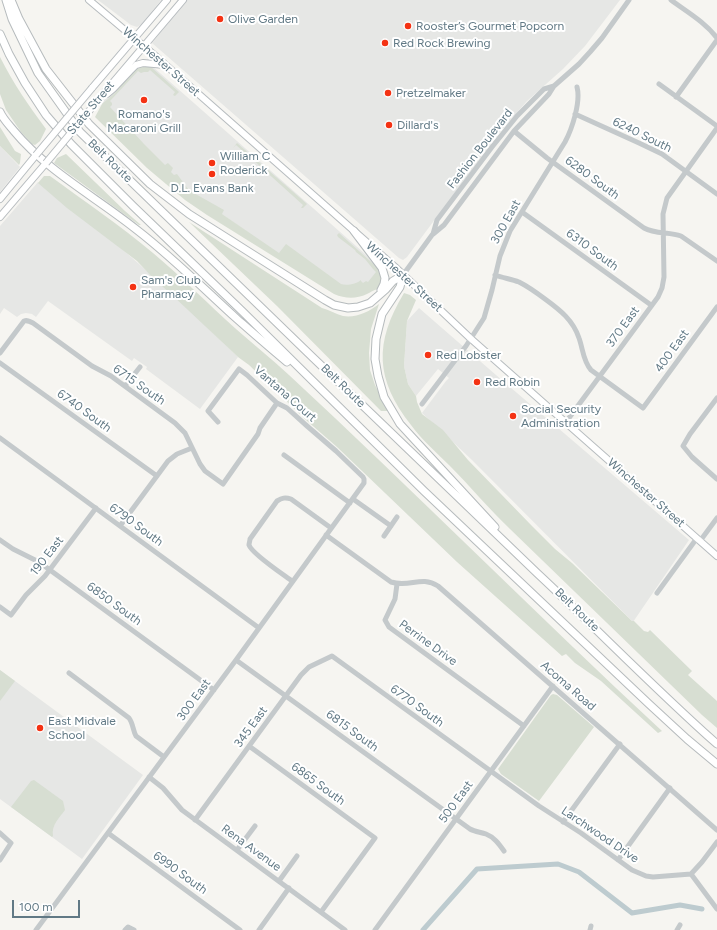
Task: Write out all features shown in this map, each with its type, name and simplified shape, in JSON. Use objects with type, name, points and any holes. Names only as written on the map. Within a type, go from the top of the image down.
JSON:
[{"type":"highway","name":"Belt Route","points":[[6,0],[12,19],[38,73],[80,132],[405,447],[717,744]]},
{"type":"highway","points":[[11,0],[19,19],[46,69],[89,124],[150,184],[189,214],[334,305],[348,308],[358,307],[370,303],[386,289],[392,281],[403,275]]},
{"type":"highway","name":"Belt Route","points":[[0,34],[25,83],[46,115],[71,144],[424,491],[649,704],[717,764]]},
{"type":"highway","points":[[0,112],[15,132],[36,155],[136,229],[180,266],[237,319],[334,403]]},
{"type":"highway","points":[[354,231],[384,272],[384,284],[378,296]]},
{"type":"highway","points":[[403,275],[400,287],[382,314],[376,338],[375,359],[384,397],[400,424],[540,575]]},
{"type":"main road","name":"Winchester Street","points":[[89,0],[166,65],[354,231],[470,338],[717,556]]},
{"type":"main road","name":"State Street","points":[[0,199],[167,0]]},
{"type":"main road","name":"State Street","points":[[0,217],[183,0]]},
{"type":"main road","points":[[99,99],[113,89],[136,65],[142,63],[166,65]]},
{"type":"street","name":"Fashion Boulevard","points":[[432,235],[444,225],[514,131],[549,94],[554,86],[590,52],[602,38],[629,0]]},
{"type":"street","points":[[671,0],[702,23],[717,39],[676,97]]},
{"type":"street","points":[[658,84],[717,127]]},
{"type":"street","name":"Fashion Boulevard","points":[[403,275],[432,235],[438,220],[503,133],[531,101],[544,89],[554,86]]},
{"type":"street","name":"300 East","points":[[422,404],[481,322],[486,311],[502,250],[510,231],[568,137],[578,99],[579,93],[577,87]]},
{"type":"street","name":"6240 South","points":[[575,114],[650,148],[669,159],[717,194]]},
{"type":"street","name":"370 East","points":[[566,422],[658,297],[664,282],[663,214],[667,198],[717,127]]},
{"type":"street","name":"6280 South","points":[[514,131],[531,146],[644,228],[681,236],[717,261]]},
{"type":"street","name":"6310 South","points":[[522,212],[651,305]]},
{"type":"street","points":[[495,275],[511,279],[527,286],[562,311],[575,328],[582,346],[586,364],[591,370],[600,376]]},
{"type":"street","name":"400 East","points":[[600,376],[643,408],[717,306]]},
{"type":"street","name":"6715 South","points":[[0,353],[21,324],[26,320],[33,323],[92,366],[111,376],[169,418],[185,433],[200,464],[206,471],[223,484],[278,403]]},
{"type":"street","name":"6740 South","points":[[0,363],[156,476]]},
{"type":"street","points":[[125,386],[140,368]]},
{"type":"street","name":"Vantana Court","points":[[218,422],[208,411],[239,369],[248,375],[278,403],[287,408],[336,451],[363,477],[364,481]]},
{"type":"street","points":[[716,402],[690,434],[683,446],[692,457],[717,479]]},
{"type":"street","name":"6790 South","points":[[0,438],[259,628]]},
{"type":"street","points":[[120,526],[168,461],[172,457],[192,448]]},
{"type":"street","points":[[284,455],[391,526]]},
{"type":"street","name":"300 East","points":[[36,930],[236,660],[292,581],[352,501],[364,481]]},
{"type":"street","points":[[292,581],[263,560],[249,544],[250,539],[277,501],[281,498],[291,498],[331,528]]},
{"type":"street","name":"190 East","points":[[0,607],[11,615],[26,595],[50,570],[96,508]]},
{"type":"street","points":[[384,536],[397,518]]},
{"type":"street","points":[[657,593],[717,518]]},
{"type":"street","points":[[326,535],[385,578],[397,584]]},
{"type":"street","name":"6850 South","points":[[0,540],[13,549],[39,562],[214,690]]},
{"type":"street","name":"Acoma Road","points":[[397,584],[424,581],[432,582],[438,586],[717,830]]},
{"type":"street","name":"Perrine Drive","points":[[397,584],[395,599],[385,620],[389,627],[524,726]]},
{"type":"street","name":"345 East","points":[[195,820],[305,670],[332,656]]},
{"type":"street","name":"6770 South","points":[[332,656],[491,771]]},
{"type":"street","name":"6815 South","points":[[236,660],[473,831],[490,836],[498,842],[504,851]]},
{"type":"street","points":[[69,673],[129,718],[136,736],[164,757]]},
{"type":"street","name":"500 East","points":[[375,930],[553,686]]},
{"type":"street","points":[[563,822],[620,744]]},
{"type":"street","name":"6865 South","points":[[249,746],[375,838],[321,912]]},
{"type":"street","name":"Larchwood Drive","points":[[491,771],[544,810],[581,833],[632,870],[646,876],[661,877],[691,874]]},
{"type":"street","name":"Rena Avenue","points":[[149,777],[163,788],[182,810],[345,930]]},
{"type":"street","points":[[618,860],[670,788]]},
{"type":"street","points":[[237,850],[255,826]]},
{"type":"street","points":[[0,833],[11,843],[0,860]]},
{"type":"street","name":"6990 South","points":[[108,833],[240,930]]},
{"type":"street","points":[[717,842],[691,874],[717,909]]},
{"type":"street","points":[[279,881],[297,856]]},
{"type":"street","points":[[259,930],[288,888]]},
{"type":"street","points":[[126,929],[134,930]]},
{"type":"shaded area","points":[[98,0],[161,0],[142,24],[137,27],[131,25]]},
{"type":"shaded area","points":[[186,0],[620,0],[585,46],[563,69],[527,101],[499,133],[407,257],[403,260],[152,43]]},
{"type":"shaded area","points":[[0,57],[10,76],[33,112],[46,129],[40,141],[35,145],[32,144],[21,132],[6,110],[0,94]]},
{"type":"shaded area","points":[[139,66],[151,67],[179,92],[175,96],[173,95],[175,92],[150,70],[148,72],[141,73],[138,71],[110,101],[112,105],[110,107],[165,165],[168,163],[173,168],[171,172],[174,175],[177,174],[188,189],[224,210],[222,214],[279,253],[286,244],[341,284],[346,285],[357,283],[361,280],[363,283],[366,281],[368,282],[376,272],[365,259],[338,237],[337,235],[339,233],[379,269],[382,276],[380,289],[355,298],[347,298],[334,294],[207,215],[185,200],[147,168],[95,117],[102,104],[115,93]]},
{"type":"shaded area","points":[[152,66],[373,261],[383,276],[371,284],[348,289],[274,251],[189,191],[101,104],[114,92],[132,70]]},
{"type":"shaded area","points":[[0,127],[15,151],[21,154],[19,165],[0,146]]},
{"type":"shaded area","points":[[237,143],[307,204],[301,208],[303,205],[262,168],[260,168],[260,166],[236,145],[233,148]]},
{"type":"shaded area","points":[[0,146],[20,167],[0,192]]},
{"type":"shaded area","points":[[66,154],[141,225],[54,163],[57,158]]},
{"type":"shaded area","points":[[44,176],[50,176],[102,213],[174,271],[236,329],[283,369],[662,731],[658,733],[601,681],[575,663],[566,654],[562,656],[457,562],[337,447],[306,420],[249,365],[238,357],[152,277],[137,261],[67,208],[38,183]]},
{"type":"shaded area","points":[[38,182],[121,248],[174,295],[238,357],[200,409],[146,369],[147,367],[134,358],[132,361],[48,301],[36,317],[32,314],[26,313],[17,317],[4,308],[0,314],[0,226]]},
{"type":"shaded area","points":[[189,222],[322,308],[343,316],[353,316],[367,312],[379,304],[371,329],[369,353],[370,370],[375,385],[388,411],[381,411],[277,306]]},
{"type":"shaded area","points":[[404,293],[410,295],[416,300],[407,321],[404,366],[408,384],[416,396],[422,414],[443,430],[468,460],[555,549],[572,563],[632,621],[634,621],[644,631],[648,632],[650,630],[692,671],[688,675],[717,701],[717,728],[502,521],[457,473],[424,441],[411,425],[390,392],[385,376],[383,360],[387,328]]},
{"type":"shaded area","points":[[419,308],[689,540],[633,622],[472,460],[422,413],[449,378],[438,369],[416,396],[408,384],[404,366],[407,321]]},
{"type":"shaded area","name":"East Midvale School","points":[[0,670],[143,775],[82,859],[0,799]]},
{"type":"shaded area","points":[[0,670],[15,681],[0,701]]},
{"type":"shaded area","points":[[553,694],[557,695],[594,727],[539,801],[501,774],[498,769]]},
{"type":"shaded area","points":[[34,780],[63,801],[65,810],[58,818],[53,828],[52,837],[11,807],[31,781]]},
{"type":"waterway","points":[[423,930],[477,869],[558,864],[579,872],[632,913],[680,905],[702,909]]},
{"type":"place","name":"Olive Garden","points":[[220,19]]},
{"type":"place","name":"Rooster’s Gourmet Popcorn","points":[[408,26]]},
{"type":"place","name":"Red Rock Brewing","points":[[385,43]]},
{"type":"place","name":"Pretzelmaker","points":[[388,93]]},
{"type":"place","name":"Romano's Macaroni Grill","points":[[144,100]]},
{"type":"place","name":"Dillard's","points":[[389,125]]},
{"type":"place","name":"William C Roderick","points":[[212,163]]},
{"type":"place","name":"D.L. Evans Bank","points":[[212,174]]},
{"type":"place","name":"Sam's Club Pharmacy","points":[[133,287]]},
{"type":"place","name":"Red Lobster","points":[[428,355]]},
{"type":"place","name":"Red Robin","points":[[477,382]]},
{"type":"place","name":"Social Security Administration","points":[[513,416]]},
{"type":"place","name":"East Midvale School","points":[[40,728]]}]
